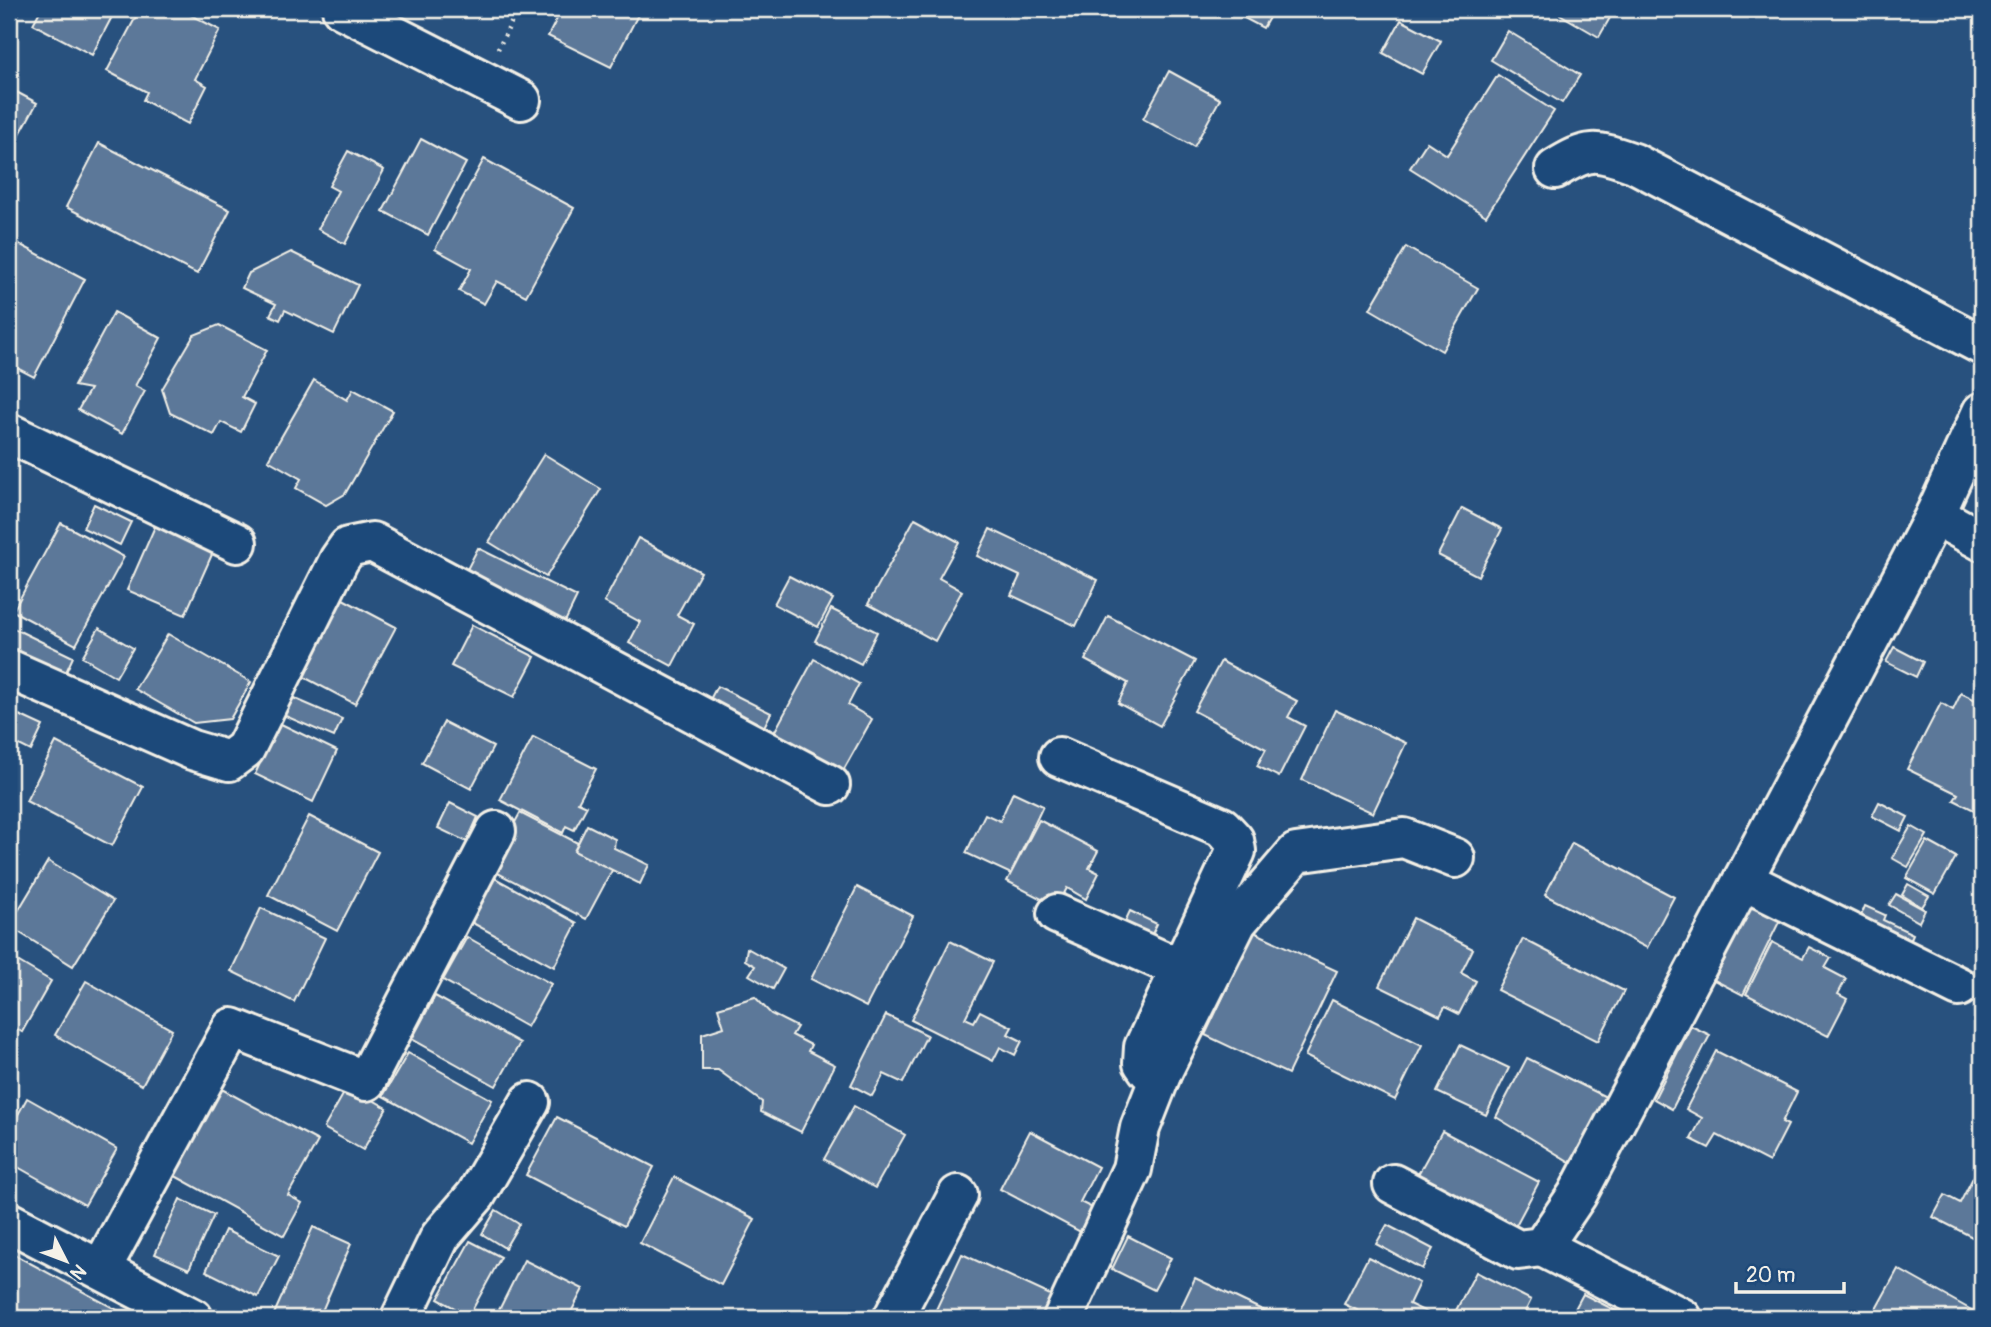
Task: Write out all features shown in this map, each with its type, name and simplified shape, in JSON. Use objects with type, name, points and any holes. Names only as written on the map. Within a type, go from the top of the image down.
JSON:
[{"type":"street","points":[[342,9],[521,100]]},
{"type":"street","points":[[1555,169],[1576,156],[1598,151],[1634,163],[1982,345]]},
{"type":"street","points":[[1542,1247],[1577,1195],[1743,880],[1935,515],[1982,412]]},
{"type":"street","points":[[9,433],[237,543]]},
{"type":"street","points":[[1935,515],[1982,541]]},
{"type":"street","points":[[9,669],[192,750],[229,761],[245,749],[339,560],[348,547],[372,542],[830,785]]},
{"type":"street","points":[[1059,757],[1222,827],[1234,840],[1236,851],[1144,1047],[1143,1063],[1148,1070],[1162,1072]]},
{"type":"street","points":[[101,1269],[232,1028],[366,1082],[496,831]]},
{"type":"street","points":[[1063,1318],[1132,1169],[1140,1128],[1162,1072],[1237,922],[1296,853],[1404,838],[1455,858]]},
{"type":"street","points":[[1743,880],[1959,987]]},
{"type":"street","points":[[1057,914],[1181,969]]},
{"type":"street","points":[[401,1318],[440,1237],[475,1195],[530,1102]]},
{"type":"street","points":[[1393,1184],[1518,1250],[1542,1247],[1682,1318]]},
{"type":"street","points":[[893,1318],[958,1195]]},
{"type":"street","points":[[9,1222],[193,1318]]},
{"type":"building","points":[[9,9],[21,9],[9,34]]},
{"type":"building","points":[[41,9],[116,9],[92,55],[33,24]]},
{"type":"building","points":[[140,9],[179,9],[220,30],[195,79],[207,86],[188,124],[143,100],[147,92],[107,71]]},
{"type":"building","points":[[562,9],[641,9],[611,67],[548,36]]},
{"type":"building","points":[[1227,9],[1274,9],[1263,28]]},
{"type":"building","points":[[1551,9],[1615,9],[1599,37]]},
{"type":"building","points":[[1401,20],[1441,41],[1422,74],[1383,53]]},
{"type":"building","points":[[1508,31],[1580,75],[1562,103],[1491,60]]},
{"type":"building","points":[[1169,71],[1220,99],[1194,147],[1143,119]]},
{"type":"building","points":[[1498,75],[1554,111],[1486,216],[1410,168],[1427,142],[1447,155]]},
{"type":"building","points":[[9,88],[37,103],[9,154]]},
{"type":"building","points":[[421,139],[466,163],[428,235],[383,211]]},
{"type":"building","points":[[99,143],[230,210],[197,274],[66,207]]},
{"type":"building","points":[[348,151],[384,170],[345,244],[318,229],[338,191],[329,186]]},
{"type":"building","points":[[484,159],[574,208],[526,296],[497,281],[484,304],[459,291],[471,269],[435,249]]},
{"type":"building","points":[[19,244],[85,279],[34,377],[9,364],[9,263]]},
{"type":"building","points":[[1406,247],[1478,288],[1442,351],[1370,309]]},
{"type":"building","points":[[291,252],[358,285],[334,334],[285,310],[280,320],[270,315],[276,304],[242,288],[249,273]]},
{"type":"building","points":[[114,312],[161,338],[135,386],[145,391],[122,434],[78,410],[90,389],[74,386]]},
{"type":"building","points":[[219,325],[267,350],[242,397],[255,404],[241,432],[221,422],[214,435],[170,413],[162,389],[194,335]]},
{"type":"building","points":[[314,380],[347,400],[353,389],[393,411],[345,494],[326,505],[296,488],[301,479],[268,460]]},
{"type":"building","points":[[544,454],[601,489],[546,577],[489,542]]},
{"type":"building","points":[[94,504],[131,522],[120,545],[83,528]]},
{"type":"building","points":[[1462,508],[1502,529],[1478,576],[1438,555]]},
{"type":"building","points":[[915,518],[959,542],[939,578],[962,591],[935,641],[868,604]]},
{"type":"building","points":[[61,523],[124,557],[76,645],[13,611]]},
{"type":"building","points":[[156,524],[214,550],[185,615],[127,590]]},
{"type":"building","points":[[990,529],[1098,580],[1076,626],[1011,595],[1020,576],[977,556]]},
{"type":"building","points":[[638,538],[701,572],[677,615],[694,624],[672,666],[629,643],[640,622],[604,602]]},
{"type":"building","points":[[478,548],[577,597],[562,628],[462,579]]},
{"type":"building","points":[[789,576],[833,599],[818,627],[774,604]]},
{"type":"building","points":[[341,598],[396,627],[355,704],[300,675]]},
{"type":"building","points":[[831,609],[877,632],[861,664],[815,641]]},
{"type":"building","points":[[1108,616],[1195,661],[1160,726],[1118,703],[1128,683],[1085,660]]},
{"type":"building","points":[[472,625],[535,657],[514,697],[451,666]]},
{"type":"building","points":[[9,626],[73,657],[61,683],[9,658]]},
{"type":"building","points":[[99,628],[133,648],[116,677],[82,657]]},
{"type":"building","points":[[168,634],[251,682],[230,719],[194,723],[135,689]]},
{"type":"building","points":[[1894,647],[1923,662],[1916,677],[1886,662]]},
{"type":"building","points":[[814,659],[859,684],[848,705],[872,719],[839,778],[770,740]]},
{"type":"building","points":[[1221,661],[1297,701],[1288,717],[1305,726],[1279,777],[1257,766],[1266,749],[1194,711]]},
{"type":"building","points":[[717,686],[771,713],[758,739],[704,711]]},
{"type":"building","points":[[1961,693],[1982,703],[1982,814],[1954,800],[1958,794],[1907,769],[1941,703],[1953,710]]},
{"type":"building","points":[[291,697],[342,719],[334,737],[283,715]]},
{"type":"building","points":[[1335,710],[1406,743],[1373,813],[1302,780]]},
{"type":"building","points":[[19,715],[43,726],[31,751],[9,740]]},
{"type":"building","points":[[444,722],[493,747],[471,789],[422,763]]},
{"type":"building","points":[[279,723],[337,751],[313,802],[255,774]]},
{"type":"building","points":[[533,737],[596,769],[578,802],[587,806],[574,830],[566,826],[563,833],[500,800]]},
{"type":"building","points":[[56,742],[143,787],[112,846],[26,801]]},
{"type":"building","points":[[1013,792],[1043,806],[1011,874],[966,853],[985,814],[1000,821]]},
{"type":"building","points":[[1879,802],[1908,817],[1901,831],[1872,816]]},
{"type":"building","points":[[450,803],[478,817],[467,842],[438,828]]},
{"type":"building","points":[[520,813],[616,863],[586,919],[490,869]]},
{"type":"building","points":[[309,816],[378,852],[337,931],[268,895]]},
{"type":"building","points":[[1039,820],[1098,851],[1089,868],[1099,873],[1086,899],[1067,888],[1057,907],[1007,881]]},
{"type":"building","points":[[587,825],[615,839],[614,848],[649,865],[640,884],[574,851]]},
{"type":"building","points":[[1911,826],[1927,835],[1908,867],[1892,858]]},
{"type":"building","points":[[1927,841],[1956,857],[1935,894],[1906,878]]},
{"type":"building","points":[[1572,843],[1674,897],[1647,948],[1545,895]]},
{"type":"building","points":[[48,861],[113,901],[73,966],[9,926]]},
{"type":"building","points":[[493,877],[577,923],[554,967],[469,921]]},
{"type":"building","points":[[1908,884],[1929,896],[1922,907],[1902,895]]},
{"type":"building","points":[[857,887],[913,916],[866,1007],[811,979]]},
{"type":"building","points":[[1896,894],[1925,910],[1919,922],[1889,905]]},
{"type":"building","points":[[1751,905],[1780,920],[1743,995],[1714,980]]},
{"type":"building","points":[[1865,906],[1885,915],[1883,920],[1913,934],[1904,955],[1857,926]]},
{"type":"building","points":[[261,908],[325,938],[294,1002],[231,971]]},
{"type":"building","points":[[1130,911],[1157,924],[1147,944],[1120,932]]},
{"type":"building","points":[[1413,918],[1473,949],[1461,973],[1476,981],[1459,1014],[1445,1007],[1440,1016],[1379,986]]},
{"type":"building","points":[[1254,932],[1337,971],[1288,1074],[1205,1035]]},
{"type":"building","points":[[467,937],[551,984],[527,1027],[443,980]]},
{"type":"building","points":[[1523,939],[1624,991],[1598,1041],[1497,990]]},
{"type":"building","points":[[950,941],[993,962],[965,1018],[974,1022],[980,1011],[1012,1027],[1008,1034],[1022,1041],[1015,1055],[1000,1047],[993,1061],[911,1020]]},
{"type":"building","points":[[1772,942],[1803,958],[1809,947],[1831,958],[1825,968],[1846,979],[1838,994],[1847,999],[1828,1036],[1746,994]]},
{"type":"building","points":[[747,948],[784,969],[773,989],[749,975],[755,966],[745,960]]},
{"type":"building","points":[[9,956],[51,981],[22,1032],[9,1024]]},
{"type":"building","points":[[86,981],[172,1030],[142,1085],[55,1035]]},
{"type":"building","points":[[435,996],[520,1043],[496,1086],[412,1039]]},
{"type":"building","points":[[755,997],[771,1014],[797,1027],[792,1035],[811,1045],[808,1051],[835,1065],[801,1132],[761,1112],[762,1102],[718,1070],[702,1070],[702,1034],[724,1027],[718,1008]]},
{"type":"building","points":[[1332,1000],[1422,1045],[1395,1100],[1305,1056]]},
{"type":"building","points":[[886,1015],[927,1035],[903,1083],[884,1074],[872,1096],[851,1085]]},
{"type":"building","points":[[1691,1026],[1710,1035],[1672,1109],[1654,1099]]},
{"type":"building","points":[[1460,1045],[1509,1068],[1486,1115],[1437,1092]]},
{"type":"building","points":[[1716,1051],[1797,1092],[1782,1122],[1788,1125],[1769,1162],[1717,1135],[1709,1148],[1691,1139],[1702,1118],[1686,1109]]},
{"type":"building","points":[[408,1053],[492,1100],[468,1143],[383,1096]]},
{"type":"building","points":[[1527,1058],[1608,1098],[1570,1162],[1496,1117]]},
{"type":"building","points":[[216,1086],[318,1141],[288,1195],[302,1203],[284,1236],[168,1172]]},
{"type":"building","points":[[348,1086],[387,1108],[363,1150],[324,1128]]},
{"type":"building","points":[[27,1098],[117,1149],[85,1205],[9,1162],[9,1131]]},
{"type":"building","points":[[854,1106],[905,1135],[875,1188],[824,1159]]},
{"type":"building","points":[[557,1117],[654,1167],[624,1226],[526,1175]]},
{"type":"building","points":[[1030,1131],[1098,1167],[1080,1202],[1101,1212],[1088,1236],[1000,1189]]},
{"type":"building","points":[[1442,1131],[1539,1182],[1515,1227],[1417,1176]]},
{"type":"building","points":[[1982,1160],[1982,1242],[1933,1217],[1945,1195],[1960,1203]]},
{"type":"building","points":[[674,1177],[755,1219],[721,1285],[640,1243]]},
{"type":"building","points":[[180,1199],[214,1215],[189,1269],[155,1254]]},
{"type":"building","points":[[496,1210],[519,1224],[505,1248],[482,1234]]},
{"type":"building","points":[[1387,1225],[1433,1249],[1422,1269],[1376,1244]]},
{"type":"building","points":[[313,1227],[351,1244],[319,1318],[284,1318],[274,1314]]},
{"type":"building","points":[[225,1230],[279,1256],[258,1297],[206,1271]]},
{"type":"building","points":[[1128,1236],[1171,1258],[1154,1290],[1112,1269]]},
{"type":"building","points":[[470,1241],[501,1257],[469,1316],[438,1299]]},
{"type":"building","points":[[962,1254],[1059,1299],[1049,1318],[933,1316]]},
{"type":"building","points":[[15,1255],[121,1312],[117,1318],[9,1318],[9,1266]]},
{"type":"building","points":[[1368,1257],[1419,1283],[1409,1304],[1428,1313],[1426,1318],[1373,1318],[1344,1304]]},
{"type":"building","points":[[524,1260],[583,1289],[568,1318],[495,1318]]},
{"type":"building","points":[[1898,1269],[1982,1316],[1982,1318],[1871,1318]]},
{"type":"building","points":[[1476,1272],[1531,1300],[1522,1318],[1452,1318]]},
{"type":"building","points":[[1195,1278],[1279,1318],[1176,1318]]},
{"type":"building","points":[[1583,1294],[1630,1318],[1570,1318]]}]
